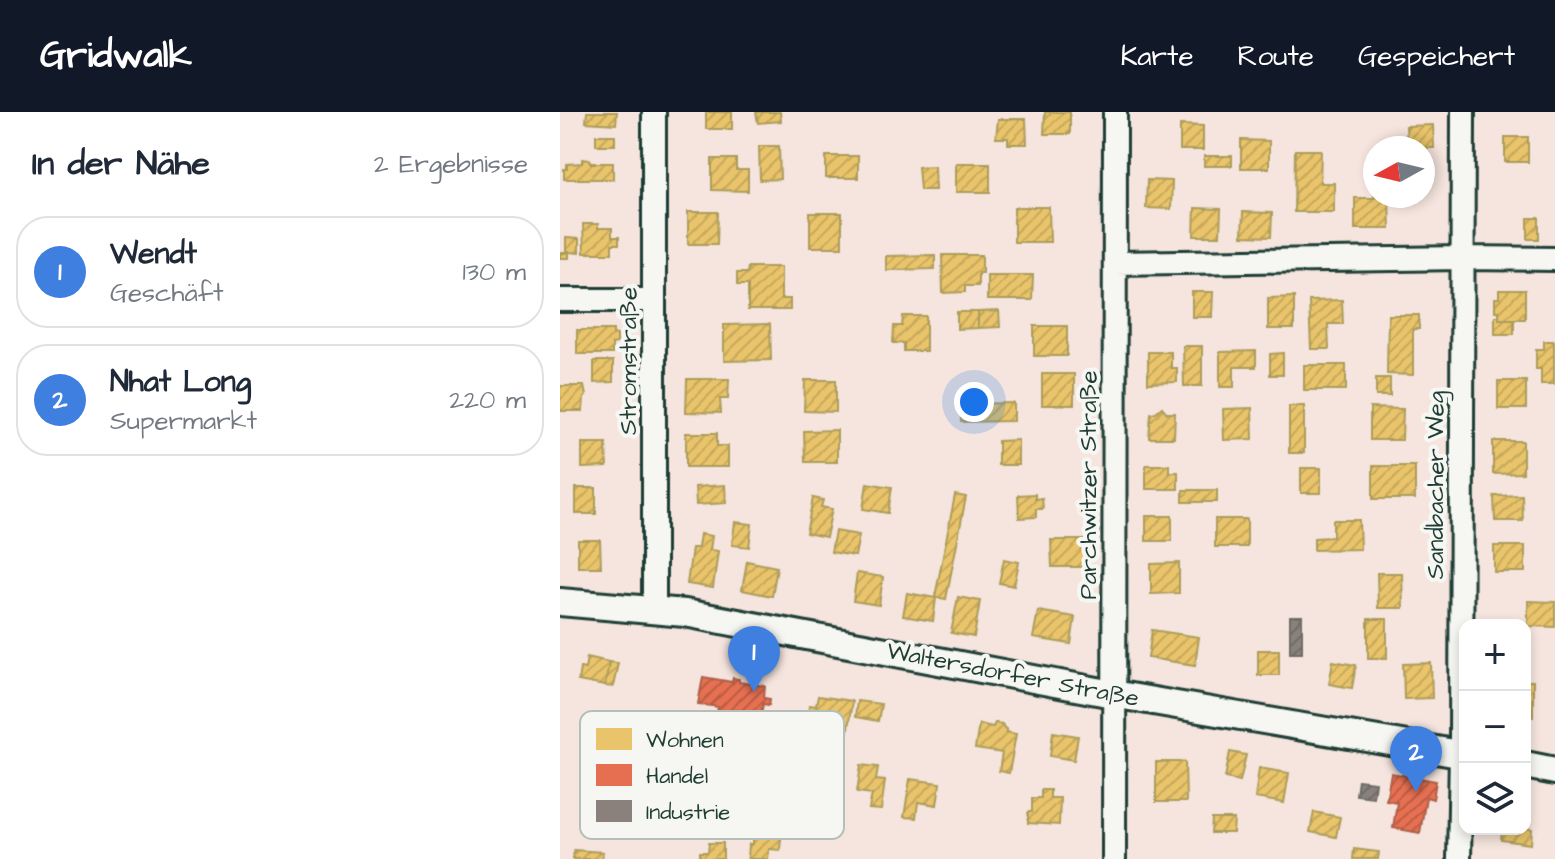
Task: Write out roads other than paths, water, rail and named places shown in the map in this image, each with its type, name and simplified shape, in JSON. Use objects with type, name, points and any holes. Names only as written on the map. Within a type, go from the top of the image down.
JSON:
[{"type":"street","name":"Stromstraße","points":[[654,112],[654,610]]},
{"type":"street","name":"Parchwitzer Straße","points":[[1114,859],[1115,112]]},
{"type":"street","name":"Sandbacher Weg","points":[[1463,112],[1463,691]]},
{"type":"street","points":[[1115,263],[1555,259]]},
{"type":"street","points":[[560,300],[653,300]]},
{"type":"street","name":"Waltersdorfer Straße","points":[[560,602],[685,613],[1113,694],[1459,753]]},
{"type":"street","name":"Sandbacher Weg","points":[[1459,859],[1463,763]]},
{"type":"street","points":[[1531,766],[1555,771]]},
{"type":"place","name":"Wendt","points":[[754,692]]},
{"type":"place","name":"Nhat Long","points":[[1416,792]]}]
